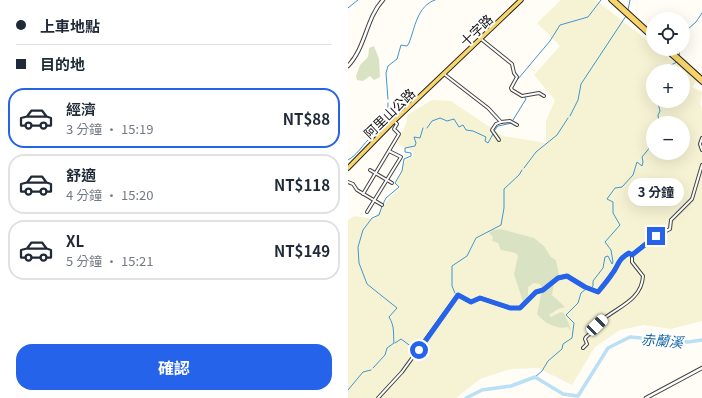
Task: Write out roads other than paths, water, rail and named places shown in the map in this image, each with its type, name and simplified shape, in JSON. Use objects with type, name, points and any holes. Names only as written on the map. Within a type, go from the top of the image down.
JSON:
[{"type":"main road","name":"十字路","points":[[444,74],[521,0]]},
{"type":"main road","points":[[611,0],[646,32]]},
{"type":"main road","points":[[614,0],[646,29]]},
{"type":"main road","points":[[673,56],[702,82]]},
{"type":"main road","points":[[677,56],[702,79]]},
{"type":"main road","name":"阿里山公路","points":[[348,168],[394,121],[444,74]]},
{"type":"street","points":[[348,66],[360,50],[366,33],[383,0]]},
{"type":"street","points":[[480,39],[512,64],[514,73],[517,77],[511,88],[512,90],[522,96],[539,93],[544,96]]},
{"type":"street","points":[[444,74],[488,108],[501,122]]},
{"type":"street","points":[[363,194],[399,134],[394,129],[397,124],[394,121]]},
{"type":"street","points":[[499,140],[492,130],[496,124],[510,121],[517,125]]},
{"type":"street","points":[[702,138],[700,144],[702,150]]},
{"type":"street","points":[[367,212],[401,158],[389,150]]},
{"type":"street","points":[[378,398],[406,366],[458,295],[471,302],[480,298],[510,308],[520,308],[536,292],[543,290],[558,278],[567,276],[596,293],[614,271],[616,264],[626,255],[629,253],[632,255],[654,237],[670,229],[672,220],[692,199],[702,165]]},
{"type":"street","points":[[370,170],[392,183]]},
{"type":"street","points":[[348,182],[353,184],[357,190],[382,205]]},
{"type":"street","points":[[583,348],[587,344],[585,339],[586,337],[597,325],[630,302],[635,295],[643,276],[632,262],[632,255]]},
{"type":"street","points":[[646,398],[702,368]]},
{"type":"waterway","points":[[348,8],[358,0]]},
{"type":"waterway","points":[[388,99],[386,73],[388,66],[397,59],[401,45],[407,46],[409,43],[420,12],[424,7],[435,0]]},
{"type":"waterway","points":[[518,79],[550,41],[560,25],[588,17],[601,0]]},
{"type":"waterway","points":[[628,10],[630,0]]},
{"type":"waterway","points":[[690,27],[696,22],[702,13]]},
{"type":"waterway","points":[[570,116],[578,100],[581,84],[626,16]]},
{"type":"waterway","points":[[673,64],[677,62]]},
{"type":"waterway","points":[[513,120],[526,99],[524,96]]},
{"type":"waterway","points":[[370,138],[385,118],[388,103]]},
{"type":"waterway","points":[[658,116],[659,108]]},
{"type":"waterway","points":[[427,128],[432,121],[440,118],[447,121],[454,119],[459,127],[463,125],[466,130],[473,131],[486,137],[485,141],[488,143],[493,134]]},
{"type":"waterway","points":[[524,168],[536,152],[557,135],[568,118]]},
{"type":"waterway","points":[[494,131],[498,126],[512,123]]},
{"type":"waterway","points":[[383,204],[386,198],[399,187],[395,183],[402,171],[404,159],[411,156],[411,153],[405,152],[405,148],[415,146],[416,143],[414,137],[420,138],[423,128]]},
{"type":"waterway","points":[[348,160],[368,140]]},
{"type":"waterway","points":[[591,288],[593,286],[593,281],[603,268],[605,257],[608,256],[612,264],[613,262],[611,250],[605,242],[620,225],[613,213],[613,202],[607,199],[615,188],[622,187],[633,175],[637,162],[642,166],[642,157],[646,152]]},
{"type":"waterway","points":[[455,293],[452,286],[452,266],[467,256],[476,238],[501,225],[504,208],[504,189],[519,175],[522,170]]},
{"type":"waterway","points":[[373,368],[385,355],[387,348],[394,343],[393,327],[389,317],[397,308],[367,284],[359,263],[358,247],[363,230],[372,218],[379,215],[382,206]]},
{"type":"waterway","points":[[535,377],[542,371],[548,361],[562,349],[563,344],[572,338],[574,323],[566,315],[578,303],[581,293],[586,289]]},
{"type":"waterway","name":"赤蘭溪","points":[[466,398],[482,390],[511,386],[535,377],[563,394],[578,396],[608,348],[630,337],[688,342],[702,340]]},
{"type":"waterway","points":[[395,343],[401,339],[416,350]]},
{"type":"waterway","points":[[348,390],[363,372],[371,370]]}]
